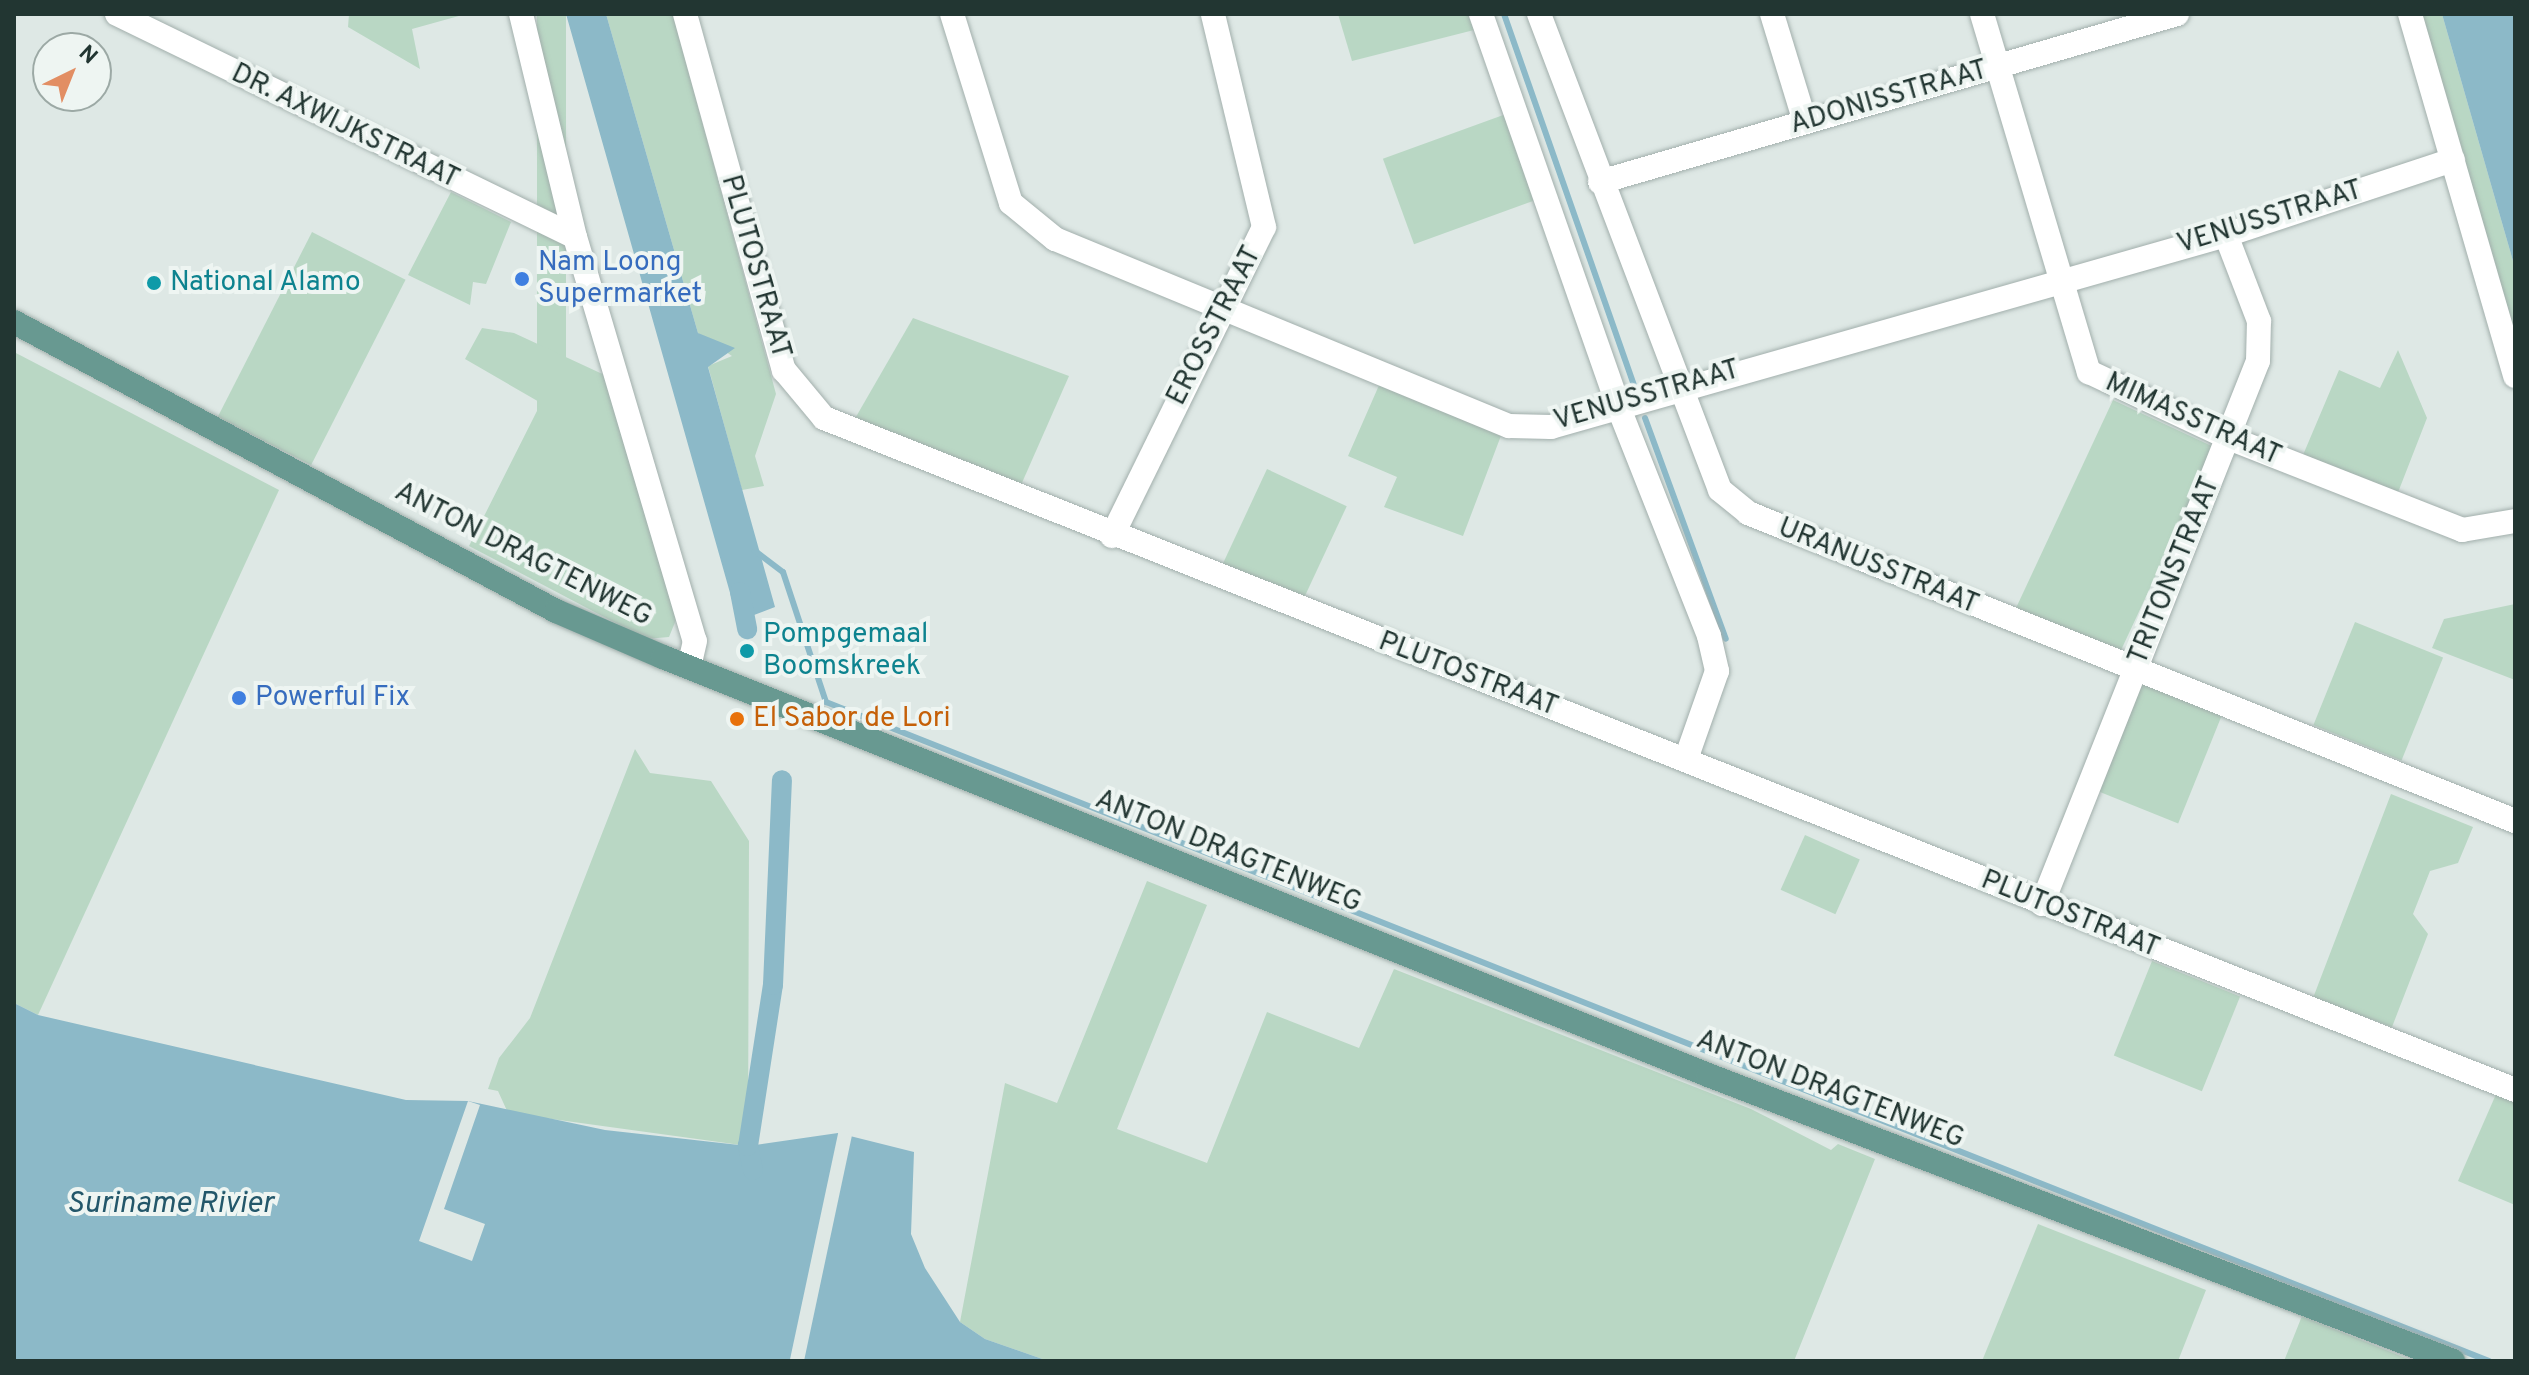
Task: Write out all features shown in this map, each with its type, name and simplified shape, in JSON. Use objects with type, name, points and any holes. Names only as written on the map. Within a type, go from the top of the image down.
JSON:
[{"type":"main road","name":"ANTON DRAGTENWEG","points":[[14,322],[556,611],[1694,1069],[2453,1361]]},
{"type":"street","name":"DR. AXWIJKSTRAAT","points":[[117,14],[575,237]]},
{"type":"street","points":[[521,14],[575,237],[695,641],[689,666]]},
{"type":"street","name":"PLUTOSTRAAT","points":[[685,14],[764,311],[784,370],[804,398],[855,436],[1686,759],[2042,904],[2515,1090]]},
{"type":"street","name":"VENUSSTRAAT","points":[[952,14],[1011,203],[1055,239],[1509,426],[1551,427],[1678,387],[2059,278],[2226,235],[2453,160]]},
{"type":"street","name":"EROSSTRAAT","points":[[1112,536],[1260,237],[1264,214],[1213,14]]},
{"type":"street","points":[[1481,14],[1618,406],[1717,671],[1686,759]]},
{"type":"street","name":"URANUSSTRAAT","points":[[1539,14],[1600,182],[1720,490],[1748,513],[2515,821]]},
{"type":"street","points":[[1772,14],[1805,122]]},
{"type":"street","name":"MIMASSTRAAT","points":[[1982,14],[2089,372],[2229,438],[2462,530],[2515,521]]},
{"type":"street","name":"ADONISSTRAAT","points":[[1600,182],[2177,14]]},
{"type":"street","points":[[2410,14],[2515,376]]},
{"type":"street","name":"TRITONSTRAAT","points":[[2042,904],[2258,361],[2259,321],[2226,235]]},
{"type":"green space","points":[[349,14],[466,14],[412,29],[420,69],[348,27]]},
{"type":"green space","points":[[537,14],[566,14],[566,525],[537,525]]},
{"type":"green space","points":[[606,14],[673,14],[776,394],[755,456],[764,486],[742,490],[708,366],[732,356],[698,333]]},
{"type":"green space","points":[[1338,14],[1468,14],[1474,30],[1352,61]]},
{"type":"green space","points":[[2421,14],[2442,14],[2515,268],[2515,334]]},
{"type":"green space","points":[[1506,114],[1537,200],[1414,244],[1383,159]]},
{"type":"green space","points":[[451,192],[511,222],[486,284],[473,282],[470,305],[408,275]]},
{"type":"green space","points":[[312,232],[406,280],[311,465],[218,417]]},
{"type":"green space","points":[[913,318],[1069,376],[1021,485],[853,422]]},
{"type":"green space","points":[[482,328],[514,333],[611,378],[678,615],[669,637],[646,639],[469,546],[541,403],[465,359]]},
{"type":"green space","points":[[2398,350],[2427,418],[2397,495],[2303,455],[2339,370],[2380,388]]},
{"type":"green space","points":[[14,352],[279,490],[38,1015],[14,1003]]},
{"type":"green space","points":[[1380,383],[1502,433],[1463,536],[1384,507],[1397,477],[1348,456]]},
{"type":"green space","points":[[2113,400],[2215,448],[2117,658],[2015,610]]},
{"type":"green space","points":[[1267,469],[1347,506],[1300,606],[1221,569]]},
{"type":"green space","points":[[2515,604],[2515,680],[2432,648],[2444,619]]},
{"type":"green space","points":[[2355,622],[2443,658],[2402,761],[2313,725]]},
{"type":"green space","points":[[2138,680],[2222,714],[2178,823],[2094,789]]},
{"type":"green space","points":[[635,749],[650,773],[711,781],[749,841],[748,1146],[508,1113],[498,1091],[488,1089],[499,1058],[530,1018]]},
{"type":"green space","points":[[2391,794],[2473,827],[2458,863],[2430,871],[2413,914],[2428,934],[2392,1027],[2313,998]]},
{"type":"green space","points":[[1805,835],[1860,859],[1835,914],[1781,890]]},
{"type":"green space","points":[[1147,881],[1207,905],[1117,1129],[1207,1163],[1267,1012],[1359,1048],[1394,969],[1751,1109],[1831,1150],[1838,1144],[1875,1159],[1794,1361],[1048,1361],[985,1339],[960,1322],[1005,1083],[1057,1103]]},
{"type":"green space","points":[[2152,961],[2240,997],[2202,1091],[2114,1056]]},
{"type":"green space","points":[[2497,1092],[2515,1100],[2515,1205],[2458,1181]]},
{"type":"green space","points":[[2038,1224],[2206,1290],[2178,1361],[1982,1361]]},
{"type":"green space","points":[[2302,1316],[2413,1361],[2284,1361]]},
{"type":"water","points":[[566,14],[606,14],[698,333],[735,348],[708,367],[775,607],[738,621]]},
{"type":"water","points":[[2442,14],[2515,14],[2515,268]]},
{"type":"water","name":"Suriname Rivier","points":[[14,1003],[38,1015],[406,1100],[468,1101],[605,1130],[748,1146],[838,1133],[914,1152],[911,1234],[925,1268],[960,1322],[985,1339],[1048,1361],[14,1361]]},
{"type":"pier","points":[[468,1101],[480,1105],[444,1209],[485,1224],[472,1261],[419,1241]]},
{"type":"pier","points":[[839,1129],[853,1132],[804,1361],[790,1361]]},
{"type":"waterway","points":[[1504,14],[1635,388]]},
{"type":"waterway","points":[[1645,418],[1726,639]]},
{"type":"waterway","points":[[755,551],[783,572],[826,702],[2489,1361]]},
{"type":"waterway","points":[[740,592],[747,629]]},
{"type":"waterway","points":[[753,1170],[748,1146],[773,985],[782,780]]},
{"type":"place","name":"Nam Loong Supermarket","points":[[522,279]]},
{"type":"place","name":"National Alamo","points":[[154,283]]},
{"type":"place","name":"Pompgemaal Boomskreek","points":[[747,651]]},
{"type":"place","name":"Powerful Fix","points":[[239,698]]},
{"type":"place","name":"El Sabor de Lori","points":[[737,719]]}]
